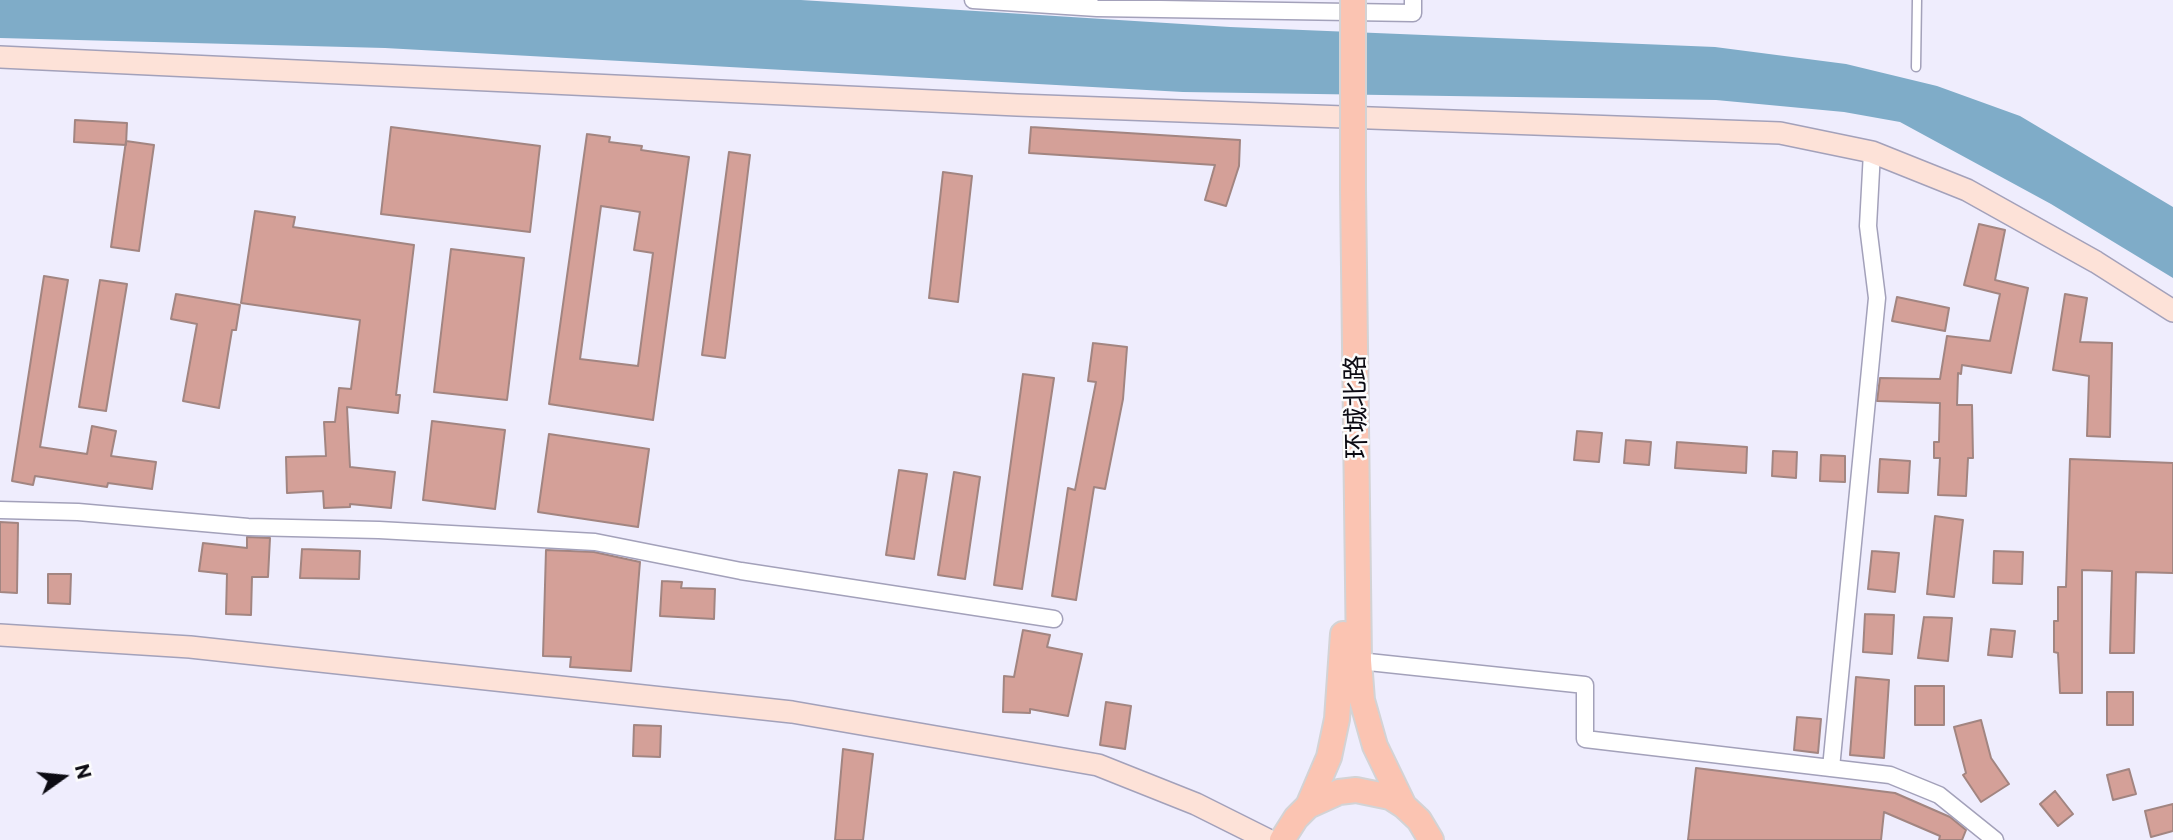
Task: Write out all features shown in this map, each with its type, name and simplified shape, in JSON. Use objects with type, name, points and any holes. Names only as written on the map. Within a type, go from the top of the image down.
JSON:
[{"type":"main road","name":"环城北路","points":[[1336,0],[1362,700],[1375,747],[1404,806]]},
{"type":"main road","name":"环城北路","points":[[1308,806],[1329,757],[1337,719],[1343,659],[1345,189],[1353,0]]},
{"type":"main road","points":[[1282,840],[1296,818],[1308,806],[1331,795],[1356,790],[1390,797],[1404,806],[1419,820],[1431,840]]},
{"type":"street","points":[[973,0],[1097,8],[1413,13],[1413,0]]},
{"type":"street","points":[[0,57],[1017,105],[1780,133],[1872,152],[1967,190],[2096,262],[2173,311]]},
{"type":"street","points":[[1831,768],[1877,298],[1868,226],[1872,152]]},
{"type":"street","points":[[0,510],[78,512],[248,527],[379,530],[595,542],[741,571],[1054,619]]},
{"type":"street","points":[[0,635],[190,647],[792,712],[1098,765],[1196,804],[1268,840]]},
{"type":"street","points":[[1359,661],[1585,684],[1585,739],[1890,775],[1939,795],[1995,840]]},
{"type":"lane","points":[[1916,67],[1917,0]]},
{"type":"water","points":[[0,0],[801,0],[1230,27],[1715,47],[1846,64],[1937,86],[2020,116],[2173,207],[2173,278],[2051,204],[1900,122],[1844,112],[1716,100],[1183,92],[385,48],[0,38]]},
{"type":"building","points":[[75,120],[127,123],[126,145],[74,142]]},
{"type":"building","points":[[391,127],[540,146],[530,232],[381,214]]},
{"type":"building","points":[[1031,127],[1240,140],[1239,166],[1226,206],[1205,200],[1215,165],[1029,153]]},
{"type":"building","points":[[587,134],[610,137],[609,142],[642,146],[641,150],[689,157],[653,420],[549,404]],"holes":[[[601,206],[640,212],[634,250],[653,253],[638,366],[580,359]]]},
{"type":"building","points":[[126,141],[154,145],[139,251],[111,247]]},
{"type":"building","points":[[729,152],[750,155],[725,358],[702,355]]},
{"type":"building","points":[[943,172],[972,176],[958,302],[929,298]]},
{"type":"building","points":[[255,211],[295,217],[293,227],[414,245],[396,395],[400,395],[398,413],[347,407],[350,467],[395,472],[391,508],[350,504],[350,507],[324,508],[323,491],[287,493],[286,457],[326,456],[324,422],[335,422],[339,388],[351,389],[360,320],[241,303]]},
{"type":"building","points":[[1979,224],[2005,230],[1995,280],[2028,288],[2011,373],[1962,365],[1961,374],[1958,373],[1957,405],[1972,405],[1973,458],[1968,458],[1966,496],[1938,495],[1940,458],[1934,458],[1934,442],[1939,442],[1940,403],[1877,401],[1880,378],[1940,379],[1947,336],[1990,341],[2000,294],[1964,285]]},
{"type":"building","points":[[451,249],[524,258],[507,400],[434,392]]},
{"type":"building","points":[[44,276],[68,280],[40,447],[87,454],[92,426],[116,431],[111,456],[156,462],[152,489],[108,483],[107,487],[35,476],[33,485],[12,481]]},
{"type":"building","points":[[100,280],[127,284],[106,411],[79,407]]},
{"type":"building","points":[[176,294],[240,305],[236,330],[232,330],[219,408],[183,401],[197,324],[171,319]]},
{"type":"building","points":[[2065,294],[2087,298],[2080,342],[2112,343],[2110,437],[2087,436],[2089,376],[2053,370]]},
{"type":"building","points":[[1897,297],[1949,308],[1945,331],[1892,321]]},
{"type":"building","points":[[1093,343],[1127,347],[1123,399],[1105,489],[1094,487],[1076,600],[1052,596],[1068,488],[1075,490],[1096,382],[1088,381]]},
{"type":"building","points":[[1023,374],[1054,378],[1022,589],[994,585]]},
{"type":"building","points":[[432,421],[505,430],[495,509],[423,500]]},
{"type":"building","points":[[1577,431],[1602,433],[1599,462],[1574,460]]},
{"type":"building","points":[[549,434],[649,449],[638,527],[538,512]]},
{"type":"building","points":[[1626,440],[1651,442],[1649,465],[1624,463]]},
{"type":"building","points":[[1677,442],[1747,447],[1746,473],[1675,468]]},
{"type":"building","points":[[1773,451],[1797,452],[1796,478],[1772,476]]},
{"type":"building","points":[[1821,455],[1845,456],[1845,482],[1820,481]]},
{"type":"building","points":[[1880,459],[1910,461],[1908,493],[1878,492]]},
{"type":"building","points":[[2070,459],[2173,463],[2173,573],[2136,572],[2134,653],[2110,653],[2112,571],[2082,570],[2082,693],[2060,693],[2058,653],[2054,652],[2058,587],[2066,587]]},
{"type":"building","points":[[899,470],[927,474],[914,559],[886,555]]},
{"type":"building","points":[[954,472],[980,477],[965,579],[938,575]]},
{"type":"building","points":[[1935,516],[1963,520],[1954,597],[1927,594]]},
{"type":"building","points":[[0,522],[18,523],[17,593],[0,592]]},
{"type":"building","points":[[247,537],[270,538],[268,577],[252,577],[251,615],[226,614],[227,574],[199,571],[203,543],[247,548]]},
{"type":"building","points":[[302,549],[360,551],[359,579],[300,578]]},
{"type":"building","points":[[546,550],[594,552],[640,562],[631,671],[570,667],[571,657],[543,656]]},
{"type":"building","points":[[1872,551],[1899,553],[1895,592],[1868,589]]},
{"type":"building","points":[[1994,551],[2023,552],[2022,584],[1993,583]]},
{"type":"building","points":[[48,574],[71,574],[70,604],[48,603]]},
{"type":"building","points":[[662,581],[682,582],[681,588],[715,589],[714,619],[660,616]]},
{"type":"building","points":[[1865,614],[1894,615],[1892,654],[1863,652]]},
{"type":"building","points":[[1924,617],[1952,618],[1948,661],[1918,658]]},
{"type":"building","points":[[1991,629],[2015,631],[2012,657],[1988,655]]},
{"type":"building","points":[[1023,630],[1050,635],[1047,647],[1082,654],[1068,716],[1030,709],[1030,713],[1003,712],[1004,676],[1014,677]]},
{"type":"building","points":[[1856,677],[1889,680],[1884,758],[1850,755]]},
{"type":"building","points":[[1915,686],[1944,686],[1944,725],[1915,725]]},
{"type":"building","points":[[2107,692],[2133,692],[2133,725],[2107,725]]},
{"type":"building","points":[[1106,702],[1131,706],[1125,749],[1100,745]]},
{"type":"building","points":[[1797,717],[1821,719],[1818,753],[1794,750]]},
{"type":"building","points":[[1981,720],[1991,758],[2009,784],[1981,802],[1963,775],[1966,773],[1954,727]]},
{"type":"building","points":[[634,725],[661,726],[660,757],[633,756]]},
{"type":"building","points":[[843,749],[873,754],[863,840],[835,840]]},
{"type":"building","points":[[1696,768],[1895,793],[1950,817],[1966,830],[1962,840],[1939,840],[1940,836],[1884,812],[1881,840],[1688,840]]},
{"type":"building","points":[[2129,769],[2136,794],[2113,800],[2107,775]]},
{"type":"building","points":[[2055,791],[2073,814],[2058,826],[2040,804]]},
{"type":"building","points":[[2173,804],[2173,831],[2151,837],[2145,811]]}]
